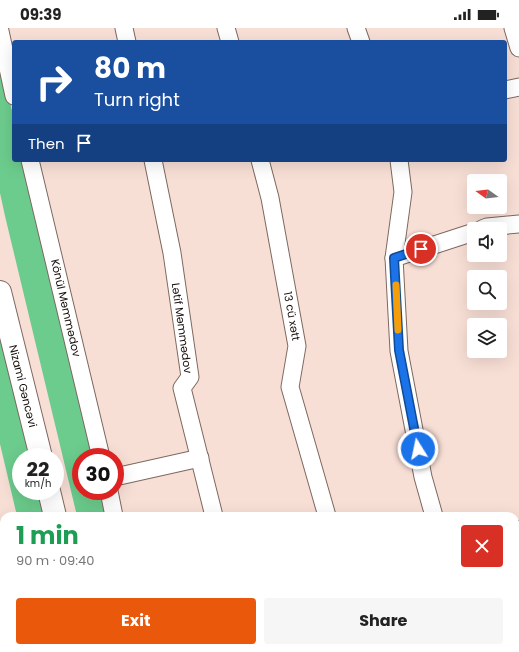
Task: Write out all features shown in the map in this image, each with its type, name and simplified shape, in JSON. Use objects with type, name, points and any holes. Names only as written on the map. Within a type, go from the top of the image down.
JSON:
[{"type":"main road","name":"Nizami Gəncəvi","points":[[0,292],[39,448]]},
{"type":"main road","points":[[52,500],[55,512]]},
{"type":"street","points":[[124,28],[127,40]]},
{"type":"street","points":[[226,28],[229,40]]},
{"type":"street","points":[[356,28],[360,40]]},
{"type":"street","points":[[514,28],[519,48]]},
{"type":"street","points":[[0,30],[12,87]]},
{"type":"street","points":[[507,90],[519,87]]},
{"type":"street","name":"Könül Məmmədov","points":[[30,162],[99,448]]},
{"type":"street","name":"Lətif Məmmədov","points":[[153,162],[172,253],[190,377],[182,388],[213,512]]},
{"type":"street","name":"13 cü xətt","points":[[261,162],[270,198],[297,346],[290,388],[326,512]]},
{"type":"street","points":[[399,162],[403,192],[394,258],[399,350],[423,477],[433,512]]},
{"type":"street","points":[[507,225],[519,224]]},
{"type":"street","points":[[394,258],[467,234]]},
{"type":"street","points":[[124,475],[200,458]]},
{"type":"street","points":[[111,500],[113,512]]},
{"type":"green space","points":[[0,61],[12,111],[12,162],[24,162],[91,448],[72,448],[72,495],[64,462],[64,448],[61,448],[0,193]]},
{"type":"green space","points":[[0,314],[33,448],[12,448],[12,495],[0,444]]},
{"type":"green space","points":[[13,500],[45,500],[48,512],[16,512]]},
{"type":"green space","points":[[73,500],[102,500],[105,512],[76,512]]},
{"type":"slow traffic","points":[[396,285],[398,330]]},
{"type":"route","points":[[418,449],[399,350],[394,258],[421,249]]}]
